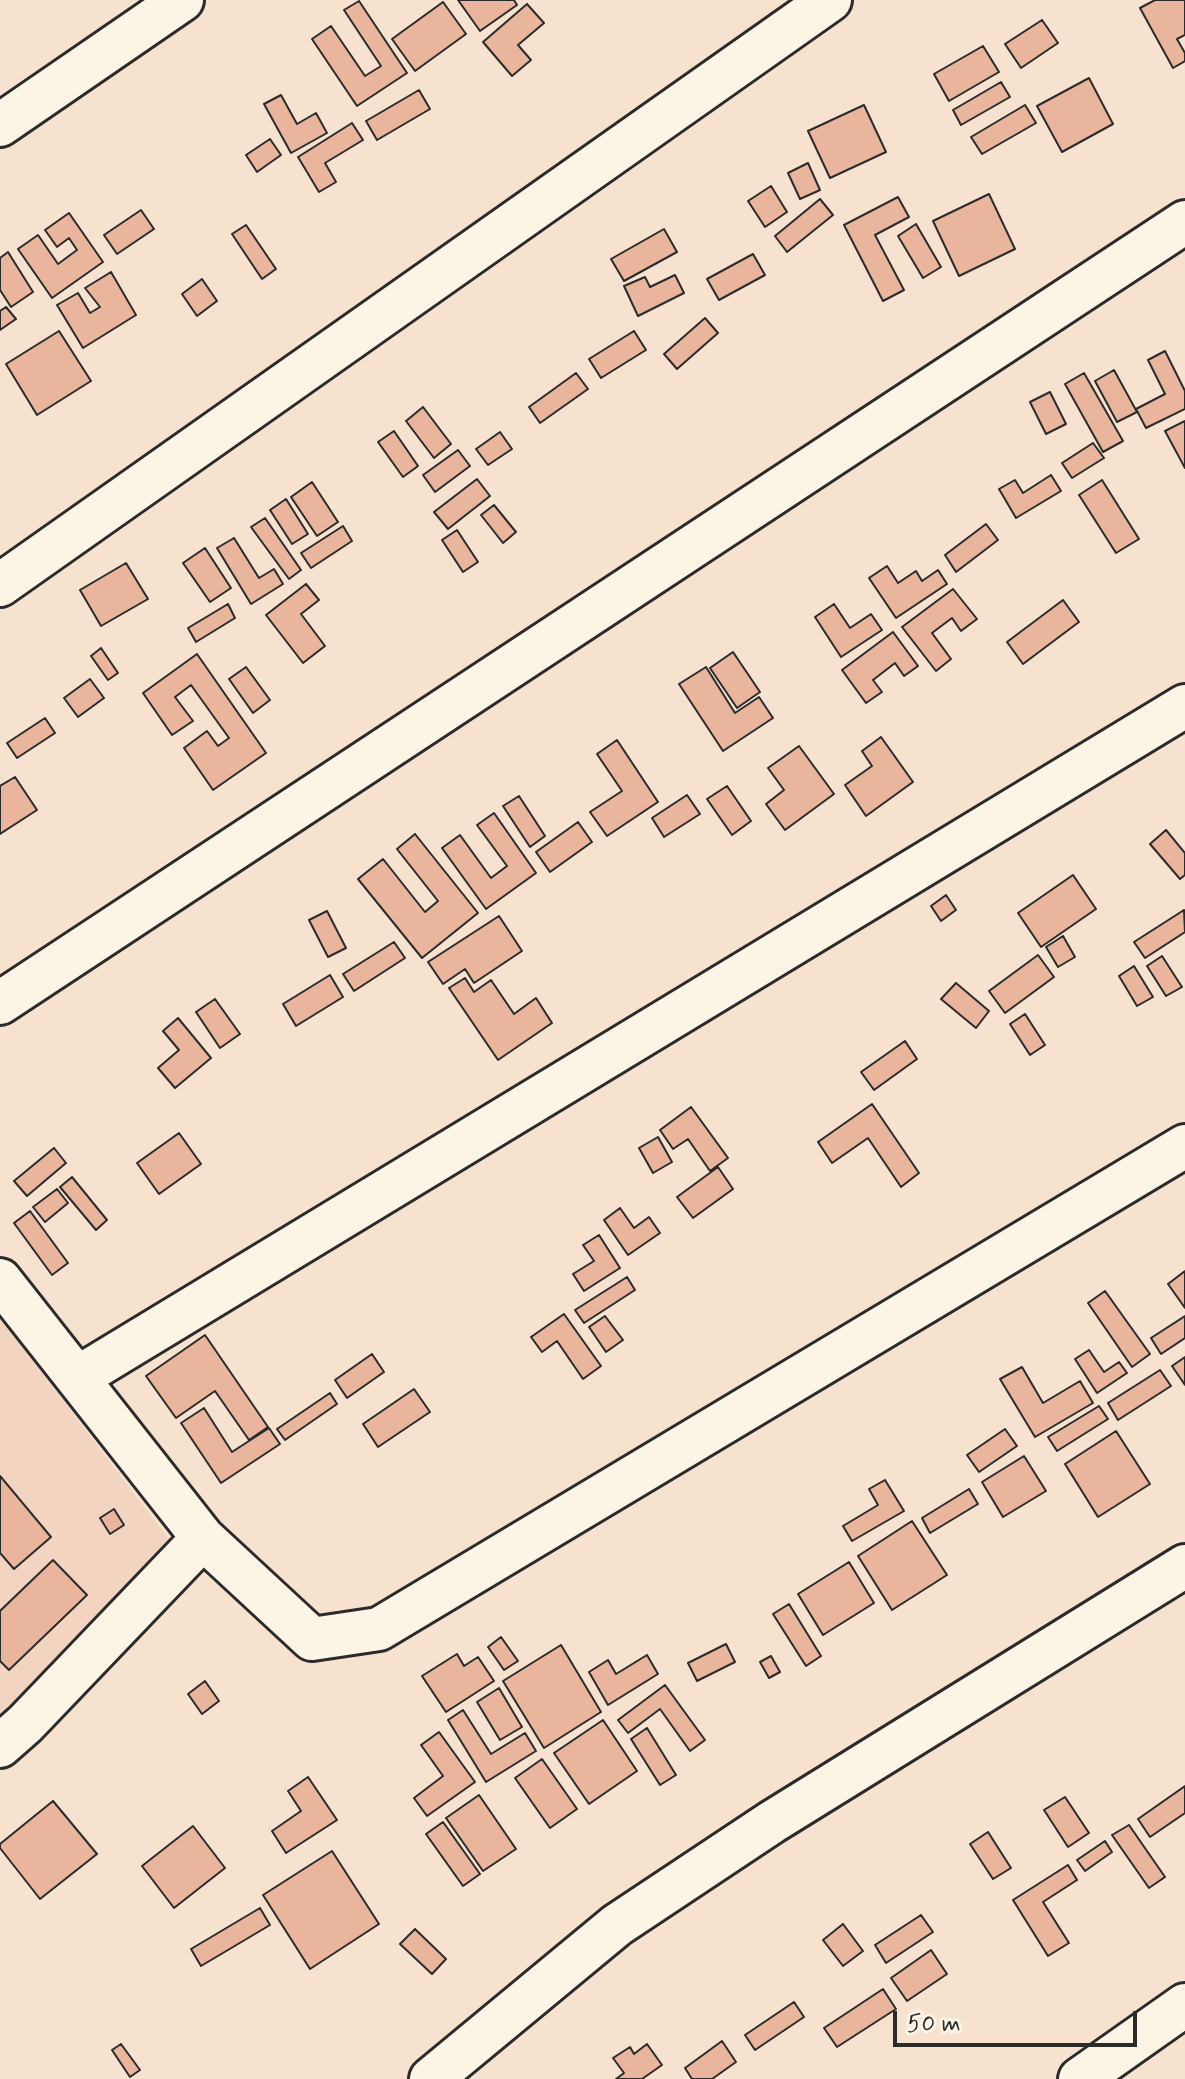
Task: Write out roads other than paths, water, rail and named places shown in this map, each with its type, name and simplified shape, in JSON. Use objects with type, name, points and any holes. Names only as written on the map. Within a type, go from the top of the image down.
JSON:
[{"type":"street","points":[[0,125],[182,0]]},
{"type":"street","points":[[0,585],[830,0]]},
{"type":"street","points":[[0,1003],[1185,222]]},
{"type":"street","points":[[77,1378],[1185,706]]},
{"type":"street","points":[[0,1280],[203,1538],[312,1639],[379,1629],[1185,1146]]},
{"type":"street","points":[[0,1746],[25,1724],[203,1538]]},
{"type":"street","points":[[431,2079],[617,1925],[772,1822],[1185,1566]]},
{"type":"street","points":[[1080,2079],[1185,2005]]}]
